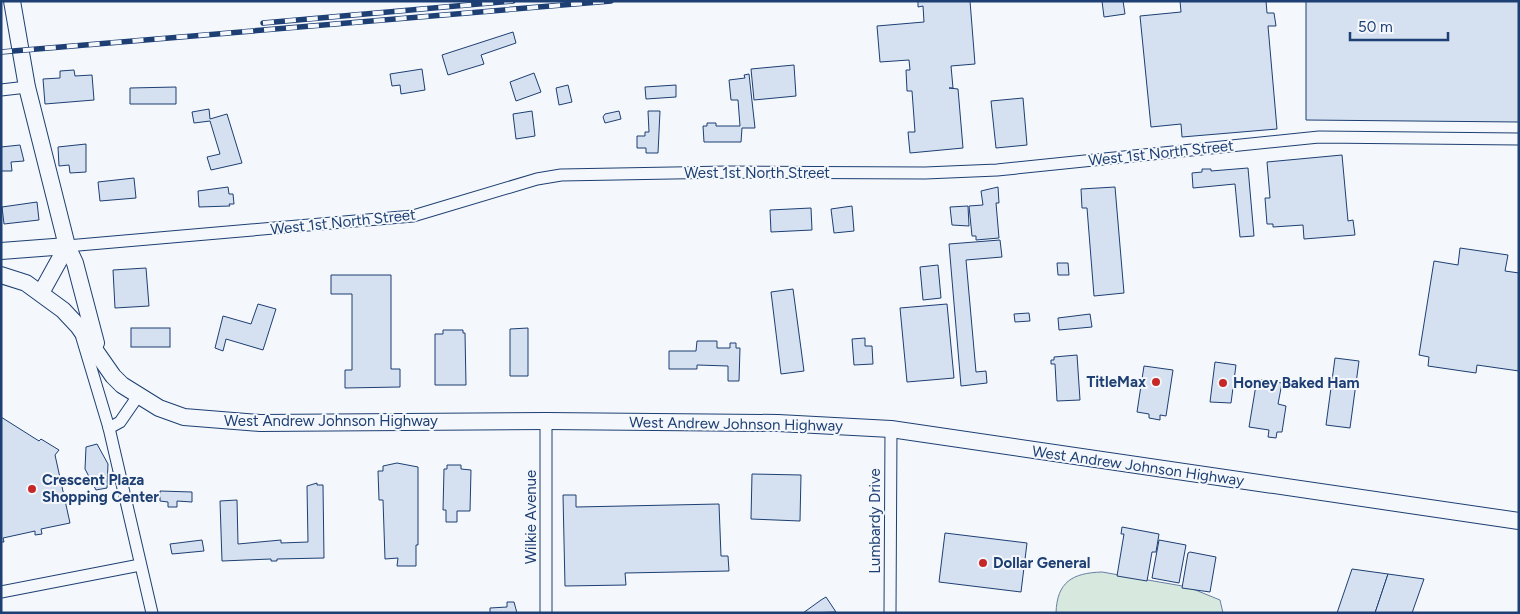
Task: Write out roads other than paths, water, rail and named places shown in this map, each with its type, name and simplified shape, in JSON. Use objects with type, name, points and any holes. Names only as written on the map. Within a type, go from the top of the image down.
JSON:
[{"type":"main road","points":[[12,1],[27,87],[67,246],[75,263],[99,355]]},
{"type":"main road","points":[[42,293],[67,246]]},
{"type":"main road","name":"West 1st North Street","points":[[1,251],[67,246]]},
{"type":"main road","name":"West Andrew Johnson Highway","points":[[1,275],[26,283],[63,310],[78,326],[113,376],[138,396],[159,408],[184,417],[225,422],[260,423],[546,421],[778,423],[891,429],[1519,521]]},
{"type":"street","points":[[1,90],[27,87]]},
{"type":"street","name":"West 1st North Street","points":[[67,246],[413,216],[537,179],[561,175],[728,172],[925,174],[996,170],[1319,137],[1519,139]]},
{"type":"street","points":[[78,326],[109,428],[152,613]]},
{"type":"street","points":[[109,428],[120,422],[138,396]]},
{"type":"street","name":"Wilkie Avenue","points":[[546,421],[546,613]]},
{"type":"street","name":"Lumbardy Drive","points":[[887,610],[891,429]]},
{"type":"street","points":[[1,592],[140,566]]},
{"type":"railway","points":[[263,23],[513,1]]},
{"type":"railway","points":[[1,52],[611,1]]},
{"type":"place","name":"TitleMax","points":[[1156,382]]},
{"type":"place","name":"Honey Baked Ham","points":[[1223,383]]},
{"type":"place","name":"Crescent Plaza Shopping Center","points":[[32,489]]},
{"type":"place","name":"Dollar General","points":[[983,563]]}]
